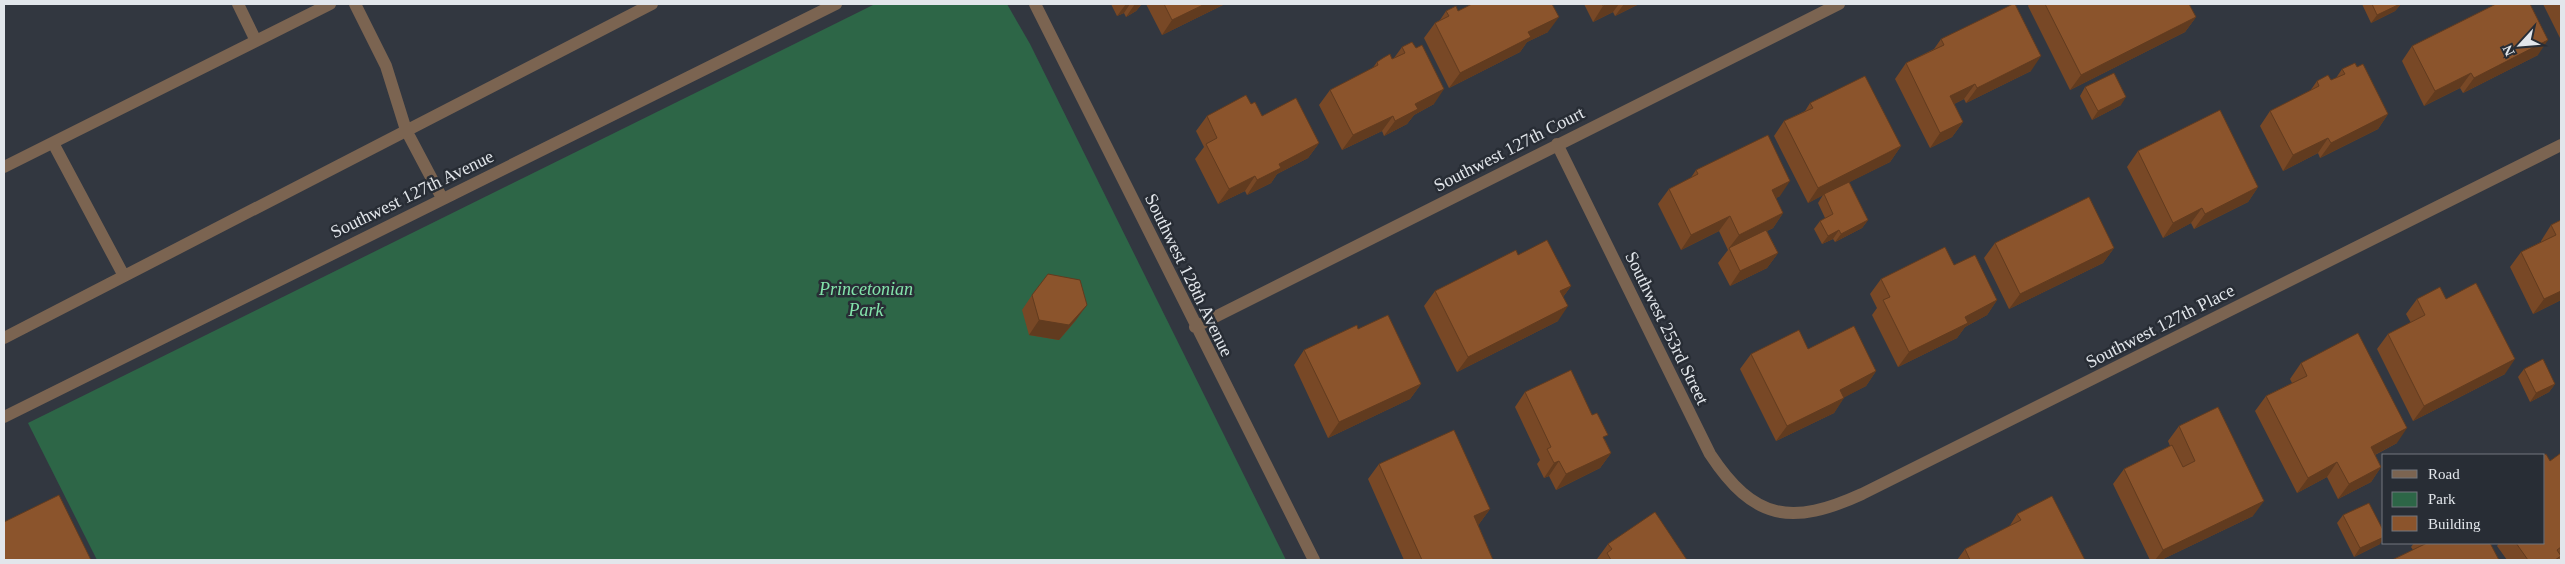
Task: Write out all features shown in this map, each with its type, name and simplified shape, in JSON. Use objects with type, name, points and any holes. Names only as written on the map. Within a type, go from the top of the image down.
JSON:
[{"type":"street","points":[[238,4],[256,41]]},
{"type":"street","points":[[4,167],[330,4]]},
{"type":"street","points":[[355,4],[386,66],[406,130],[442,198]]},
{"type":"street","points":[[4,338],[652,4]]},
{"type":"street","name":"Southwest 127th Avenue","points":[[4,417],[836,4]]},
{"type":"street","name":"Southwest 128th Avenue","points":[[1035,4],[1314,560]]},
{"type":"street","name":"Southwest 127th Court","points":[[1195,326],[1839,4]]},
{"type":"street","points":[[52,143],[124,276]]},
{"type":"street","name":"Southwest 253rd Street","points":[[1557,144],[1710,454],[1735,488],[1751,501],[1767,509]]},
{"type":"street","name":"Southwest 127th Place","points":[[1767,509],[1780,513],[1807,513],[1827,509],[1862,494],[2561,144]]},
{"type":"green space","name":"Princetonian Park","points":[[875,4],[1007,4],[1030,44],[1286,560],[97,560],[28,423]]},
{"type":"building","points":[[1164,4],[1205,4],[1172,20]]},
{"type":"building","points":[[1472,4],[1552,4],[1559,17],[1528,32],[1531,37],[1460,73],[1435,23],[1449,16],[1446,11],[1456,6],[1458,11]]},
{"type":"building","points":[[2015,4],[2041,56],[1977,88],[1975,84],[1950,96],[1963,122],[1940,133],[1906,63],[1944,45],[1941,39]]},
{"type":"building","points":[[2045,4],[2189,4],[2196,17],[2081,75]]},
{"type":"building","points":[[2372,4],[2400,4],[2377,15]]},
{"type":"building","points":[[2496,4],[2530,4],[2548,40],[2474,78],[2471,73],[2435,91],[2412,46]]},
{"type":"building","points":[[1412,42],[1416,48],[1422,45],[1444,89],[1415,104],[1418,109],[1395,121],[1393,116],[1353,135],[1330,90],[1378,65],[1377,62],[1390,54],[1392,59],[1405,53],[1402,47]]},
{"type":"building","points":[[2355,63],[2357,67],[2363,64],[2388,114],[2331,143],[2328,138],[2293,155],[2270,111],[2319,86],[2317,81],[2328,75],[2331,80],[2345,74],[2342,69]]},
{"type":"building","points":[[2114,73],[2126,97],[2098,111],[2085,87]]},
{"type":"building","points":[[1865,76],[1901,146],[1818,188],[1784,121],[1813,108],[1810,103]]},
{"type":"building","points":[[1246,95],[1251,104],[1255,102],[1262,116],[1296,98],[1319,143],[1279,164],[1281,168],[1257,180],[1255,176],[1229,189],[1206,144],[1217,138],[1207,116]]},
{"type":"building","points":[[2220,110],[2258,187],[2205,214],[2202,208],[2173,223],[2138,151]]},
{"type":"building","points":[[1768,135],[1790,181],[1772,190],[1783,213],[1739,235],[1730,216],[1691,235],[1669,189],[1698,174],[1696,170]]},
{"type":"building","points":[[1849,182],[1868,220],[1841,234],[1839,230],[1828,236],[1820,221],[1833,214],[1824,194]]},
{"type":"building","points":[[2089,197],[2114,248],[2020,294],[1995,243]]},
{"type":"building","points":[[2561,220],[2561,291],[2544,299],[2521,252],[2556,235],[2551,225]]},
{"type":"building","points":[[1766,230],[1778,253],[1740,271],[1729,248]]},
{"type":"building","points":[[1547,240],[1571,286],[1560,291],[1568,306],[1468,357],[1435,291],[1516,250],[1518,255]]},
{"type":"building","points":[[1945,247],[1954,265],[1975,255],[1997,300],[1965,317],[1968,323],[1909,352],[1883,300],[1890,297],[1881,279]]},
{"type":"building","points":[[1048,274],[1080,280],[1087,305],[1069,325],[1039,320],[1032,295]]},
{"type":"building","points":[[2476,283],[2515,359],[2424,406],[2388,334],[2425,315],[2417,299],[2440,287],[2446,299]]},
{"type":"building","points":[[1388,315],[1421,384],[1339,422],[1304,350],[1357,325],[1358,329]]},
{"type":"building","points":[[1854,326],[1876,371],[1840,390],[1844,398],[1787,426],[1751,354],[1799,330],[1808,349]]},
{"type":"building","points":[[2358,333],[2407,428],[2371,447],[2381,467],[2349,484],[2337,462],[2308,478],[2266,396],[2307,376],[2301,363]]},
{"type":"building","points":[[2543,359],[2555,384],[2536,393],[2524,369]]},
{"type":"building","points":[[1571,370],[1592,415],[1597,413],[1608,435],[1603,437],[1611,453],[1566,474],[1559,461],[1554,463],[1547,449],[1551,447],[1525,392]]},
{"type":"building","points":[[2218,407],[2264,501],[2163,550],[2124,469],[2172,445],[2183,467],[2195,461],[2179,426]]},
{"type":"building","points":[[1454,430],[1490,509],[1474,516],[1493,560],[1422,560],[1379,464]]},
{"type":"building","points":[[2561,453],[2561,547],[2557,550],[2561,556],[2555,560],[2528,560],[2517,544],[2545,544],[2545,454],[2550,461]]},
{"type":"building","points":[[59,495],[91,560],[5,560],[4,522]]},
{"type":"building","points":[[2052,496],[2085,560],[1970,560],[1965,549],[2021,520],[2017,514]]},
{"type":"building","points":[[2369,503],[2382,528],[2382,538],[2360,548],[2343,515]]},
{"type":"building","points":[[1655,512],[1687,560],[1611,560],[1607,553],[1612,549],[1608,544]]},
{"type":"building","points":[[2425,544],[2491,544],[2499,560],[2392,560]]}]
